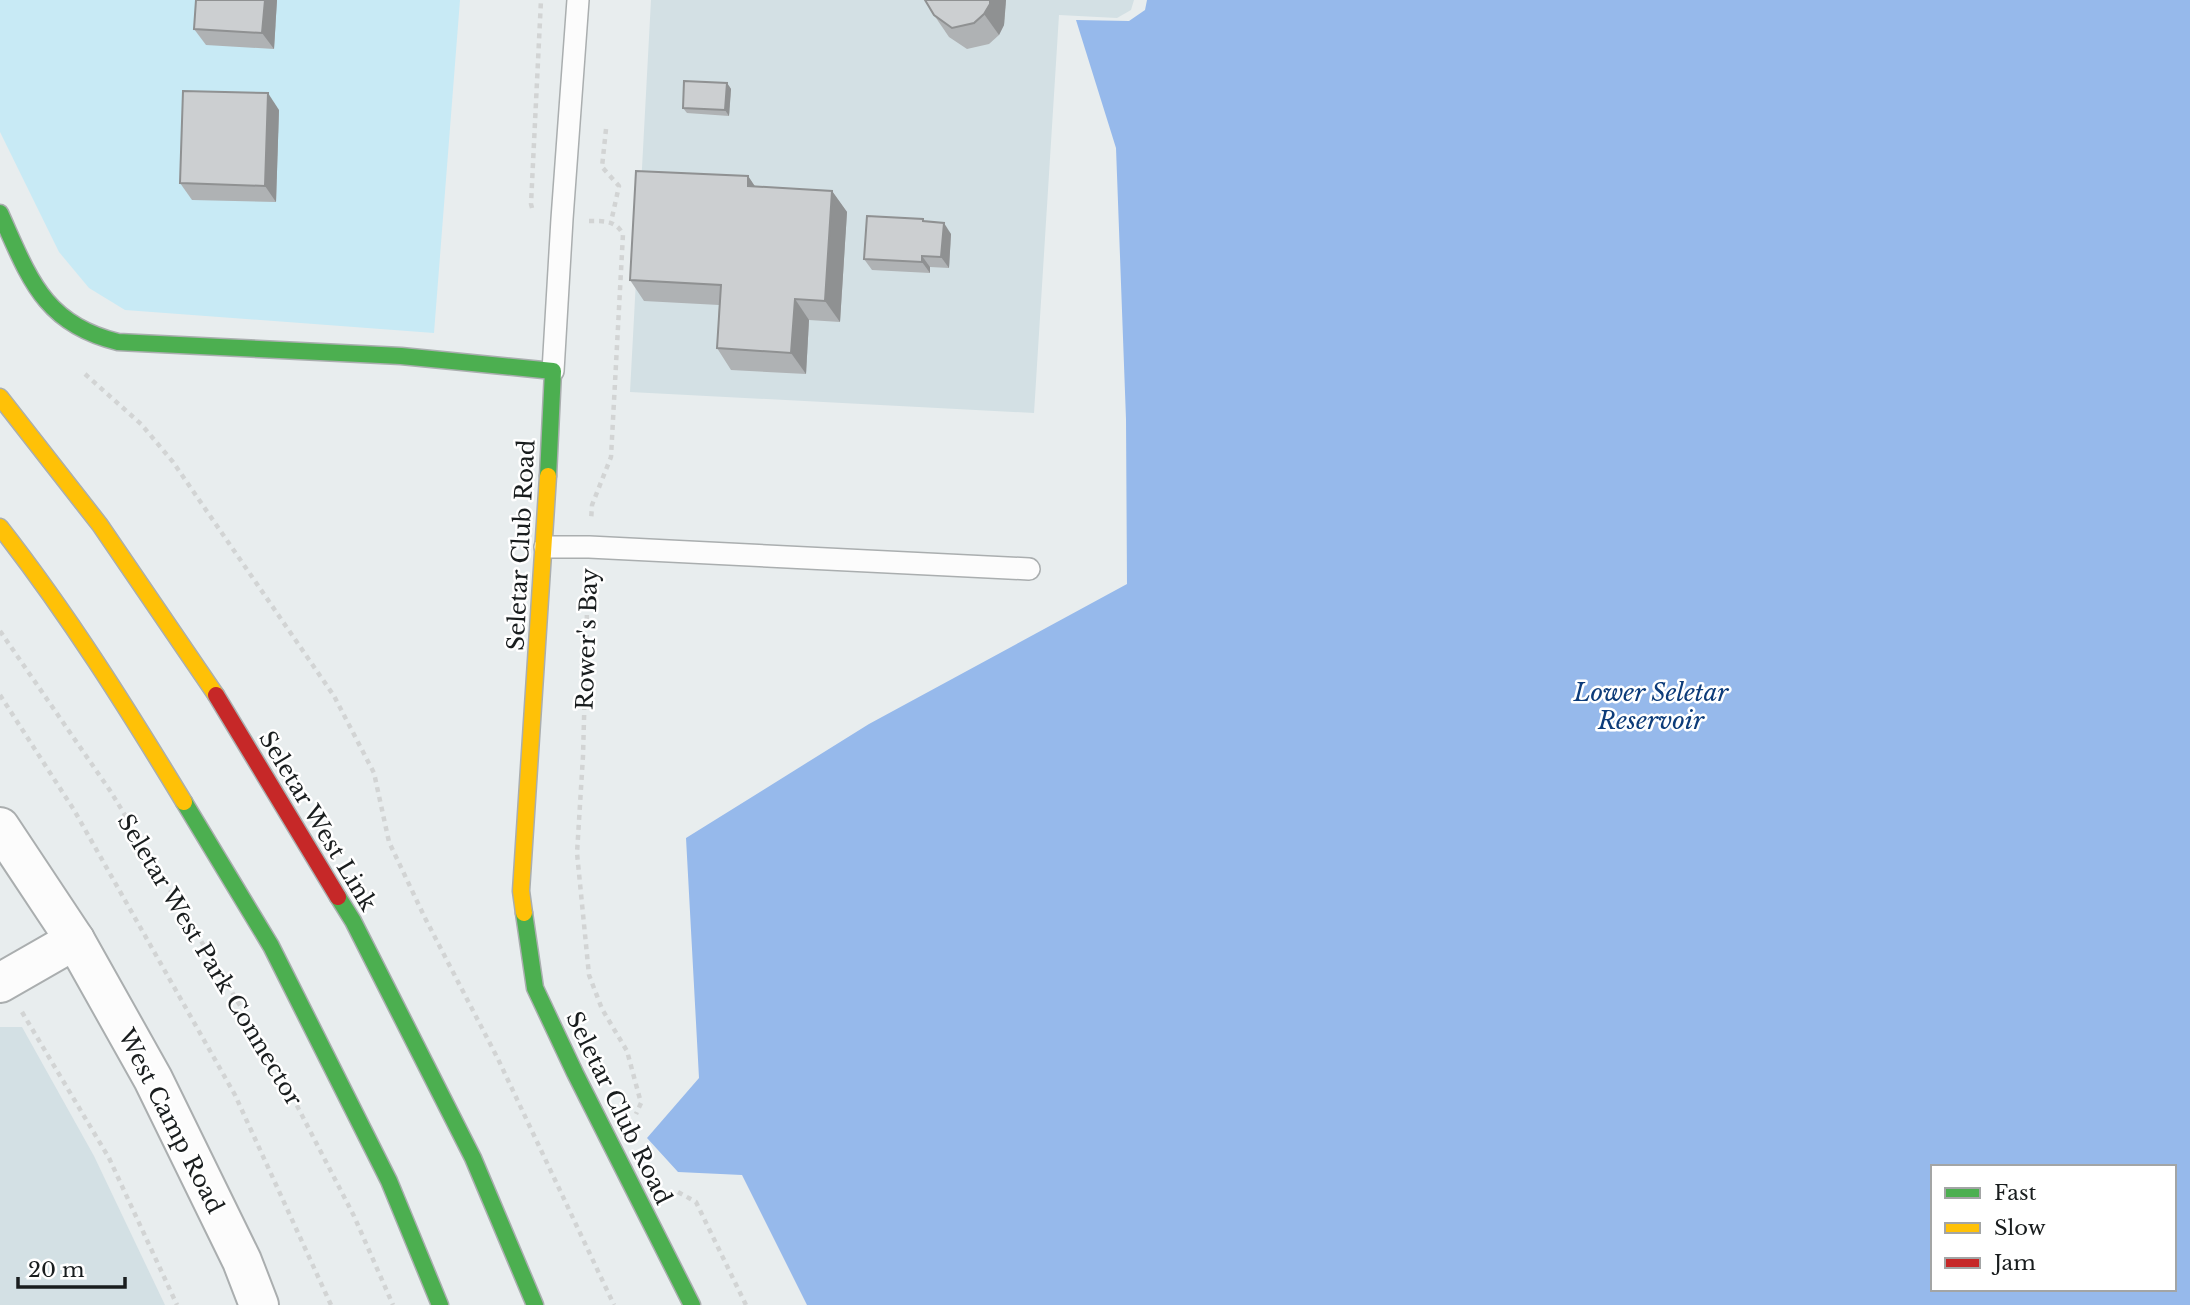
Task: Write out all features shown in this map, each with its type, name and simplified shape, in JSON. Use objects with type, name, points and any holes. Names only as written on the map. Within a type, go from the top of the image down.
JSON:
[{"type":"main road","points":[[0,214],[30,278],[49,305],[67,322],[84,332],[118,342],[401,356],[553,371]]},
{"type":"main road","name":"Seletar Club Road","points":[[553,371],[545,547],[521,891],[535,988],[692,1305]]},
{"type":"main road","name":"Seletar West Link","points":[[0,397],[100,525],[204,675],[353,921],[473,1158],[536,1305]]},
{"type":"main road","points":[[0,527],[36,573],[134,719],[271,946],[388,1181],[440,1305]]},
{"type":"street","name":"West Camp Road","points":[[0,827],[75,940],[153,1079],[242,1261],[259,1305]]},
{"type":"street","points":[[2,983],[75,940]]},
{"type":"lane","points":[[553,371],[578,0]]},
{"type":"lane","points":[[545,547],[1029,569]]},
{"type":"path","points":[[541,0],[531,204],[535,215],[611,222],[619,186],[603,167],[606,129]]},
{"type":"path","name":"Rower's Bay","points":[[611,222],[618,226],[623,234],[613,435],[611,457],[592,505],[577,853],[589,975],[603,1009],[627,1051],[640,1103],[636,1115]]},
{"type":"path","points":[[79,368],[141,424],[173,462],[334,696],[374,773],[389,842],[498,1059],[614,1305]]},
{"type":"path","name":"Seletar West Park Connector","points":[[0,631],[111,792],[276,1065],[354,1216],[393,1305]]},
{"type":"path","points":[[0,695],[74,810],[235,1095],[331,1305]]},
{"type":"path","points":[[2,983],[109,1158],[177,1305]]},
{"type":"path","points":[[676,1191],[696,1202],[746,1305]]},
{"type":"shaded area","points":[[0,0],[460,0],[434,333],[125,310],[89,288],[59,252],[0,132]]},
{"type":"shaded area","points":[[651,0],[1134,0],[1131,10],[1117,18],[1059,15],[1034,413],[630,392]]},
{"type":"shaded area","points":[[0,1027],[22,1027],[94,1156],[165,1305],[0,1305]]},
{"type":"water","name":"Lower Seletar Reservoir","points":[[1147,0],[2190,0],[2190,1305],[807,1305],[742,1175],[678,1172],[647,1138],[699,1078],[686,838],[869,724],[1127,584],[1126,419],[1116,148],[1076,20],[1129,21],[1145,10]]},
{"type":"building","points":[[196,0],[265,0],[262,33],[194,29]]},
{"type":"building","points":[[925,0],[990,0],[990,4],[974,23],[952,28],[934,15]]},
{"type":"building","points":[[684,81],[727,83],[725,110],[683,108]]},
{"type":"building","points":[[183,91],[268,93],[265,186],[180,183]]},
{"type":"building","points":[[636,171],[748,176],[748,186],[832,191],[825,301],[795,299],[791,353],[717,348],[721,285],[630,280]]},
{"type":"building","points":[[867,216],[944,223],[941,257],[922,256],[922,262],[864,259]]},
{"type":"traffic: fast","points":[[0,213],[30,277],[55,310],[93,334],[118,342],[401,356],[553,371],[548,476]]},
{"type":"traffic: fast","points":[[184,802],[271,946],[389,1181],[440,1305]]},
{"type":"traffic: fast","points":[[338,897],[353,921],[473,1158],[535,1305]]},
{"type":"traffic: fast","points":[[524,913],[535,988],[692,1305]]},
{"type":"traffic: slow","points":[[0,397],[100,525],[216,695]]},
{"type":"traffic: slow","points":[[524,913],[521,891],[548,476]]},
{"type":"traffic: slow","points":[[0,527],[96,662],[184,802]]},
{"type":"traffic: jam","points":[[216,695],[338,897]]}]
